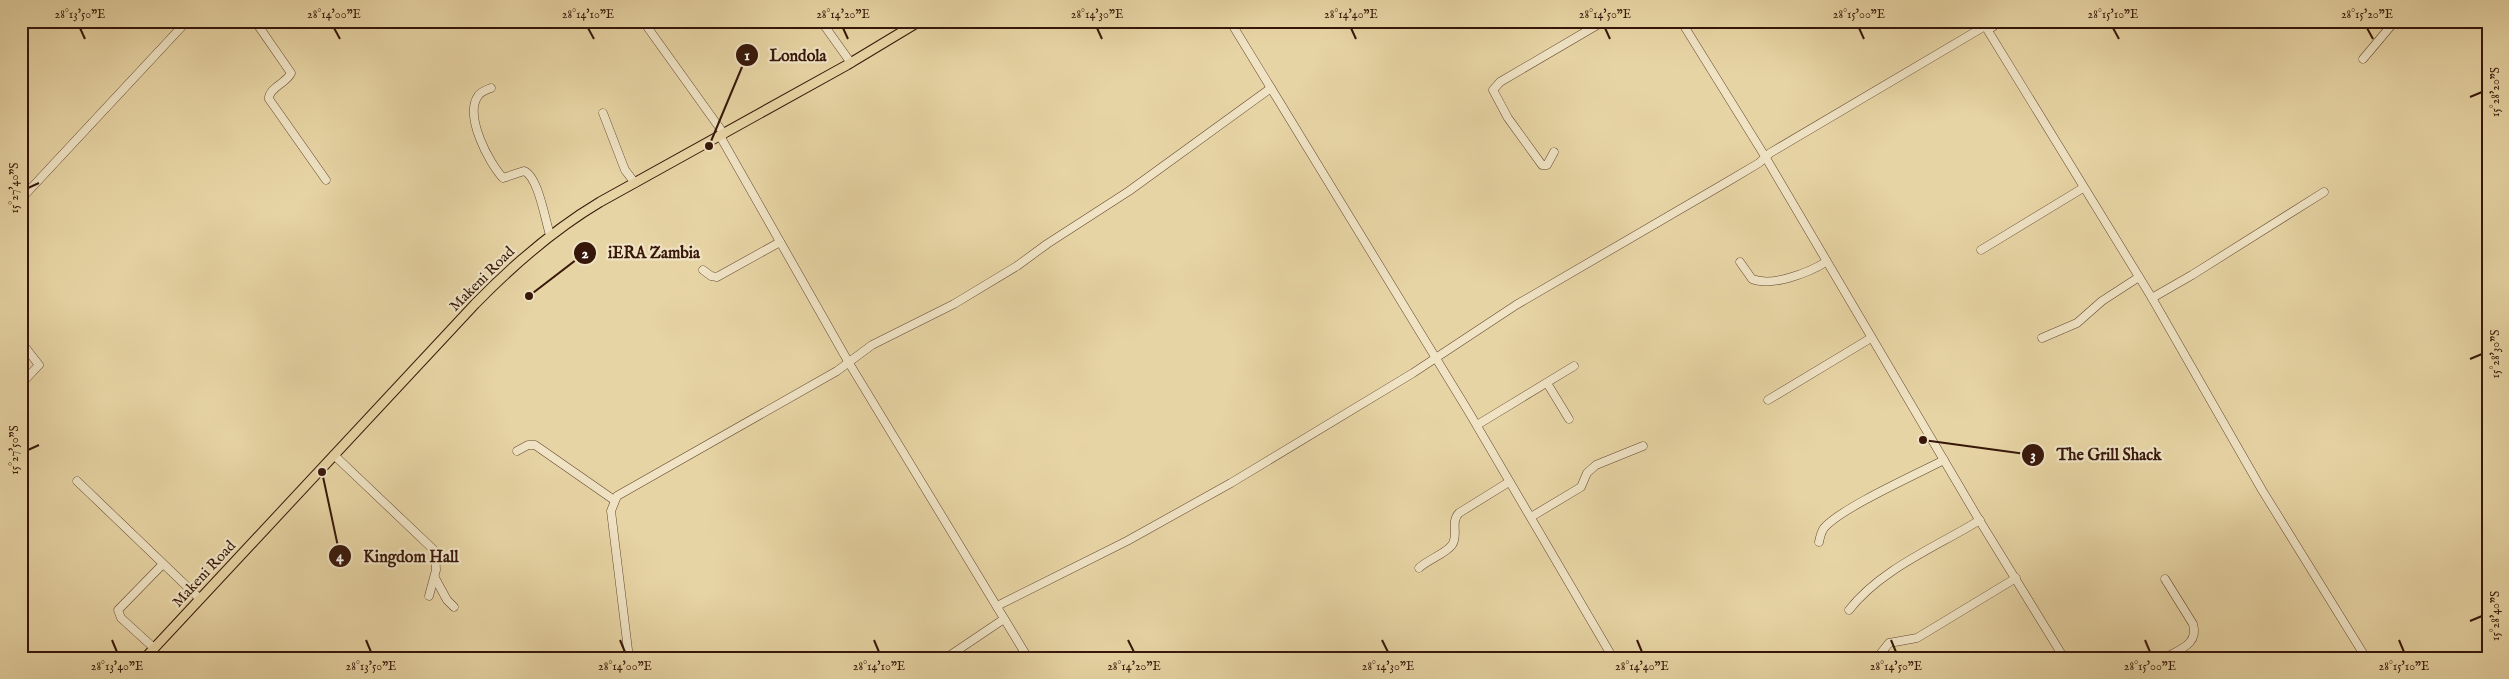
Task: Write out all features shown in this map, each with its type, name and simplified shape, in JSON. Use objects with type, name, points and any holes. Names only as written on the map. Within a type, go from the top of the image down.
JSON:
[{"type":"main road","name":"Makeni Road","points":[[145,658],[500,278],[550,234],[573,218],[851,63],[920,21]]},
{"type":"street","points":[[21,199],[186,21]]},
{"type":"street","points":[[255,21],[291,73],[268,96],[269,99],[326,180]]},
{"type":"street","points":[[643,21],[722,135],[849,363],[1028,658]]},
{"type":"street","points":[[821,21],[851,63]]},
{"type":"street","points":[[1230,21],[1477,425],[1613,658]]},
{"type":"street","points":[[1554,152],[1547,165],[1542,165],[1508,118],[1493,90],[1500,82],[1604,21]]},
{"type":"street","points":[[1681,21],[1766,158],[1871,338],[2064,658]]},
{"type":"street","points":[[997,606],[1127,541],[1231,483],[1436,358],[1516,305],[1985,26],[2001,21]]},
{"type":"street","points":[[2364,59],[2396,21]]},
{"type":"street","points":[[1985,26],[2152,298],[2262,490],[2366,658]]},
{"type":"street","points":[[491,88],[481,93],[476,101],[475,118],[478,137],[503,178],[524,171],[532,177],[537,187],[550,234]]},
{"type":"street","points":[[629,658],[611,511],[614,500],[620,494],[849,363],[872,345],[954,304],[1017,266],[1046,244],[1130,191],[1271,88]]},
{"type":"street","points":[[603,113],[625,170],[635,183]]},
{"type":"street","points":[[1980,250],[2083,188]]},
{"type":"street","points":[[2152,298],[2324,192]]},
{"type":"street","points":[[703,270],[711,276],[717,277],[780,242]]},
{"type":"street","points":[[1740,262],[1752,279],[1766,282],[1800,275],[1826,262]]},
{"type":"street","points":[[2042,338],[2077,324],[2102,301],[2138,277]]},
{"type":"street","points":[[1768,400],[1871,338]]},
{"type":"street","points":[[21,342],[38,365],[21,384]]},
{"type":"street","points":[[1477,425],[1574,366]]},
{"type":"street","points":[[1547,383],[1569,419]]},
{"type":"street","points":[[517,451],[528,445],[535,445],[614,500]]},
{"type":"street","points":[[1531,518],[1581,487],[1587,473],[1596,465],[1643,446]]},
{"type":"street","points":[[334,455],[433,548],[436,555],[435,578],[430,596]]},
{"type":"street","points":[[1819,542],[1821,534],[1832,522],[1855,506],[1944,460]]},
{"type":"street","points":[[77,481],[200,599]]},
{"type":"street","points":[[1419,568],[1430,558],[1442,554],[1452,546],[1455,517],[1509,482]]},
{"type":"street","points":[[1849,610],[1864,593],[1903,565],[1980,520]]},
{"type":"street","points":[[154,648],[120,618],[118,610],[163,564]]},
{"type":"street","points":[[435,578],[447,600],[454,607]]},
{"type":"street","points":[[1877,658],[1889,643],[1917,638],[2016,578]]},
{"type":"street","points":[[2165,579],[2193,624],[2195,632],[2192,641],[2165,658]]},
{"type":"street","points":[[946,658],[1004,619]]},
{"type":"place","name":"Londola","points":[[709,146]]},
{"type":"place","name":"iERA Zambia","points":[[529,296]]},
{"type":"place","name":"The Grill Shack","points":[[1923,440]]},
{"type":"place","name":"Kingdom Hall","points":[[322,472]]}]
